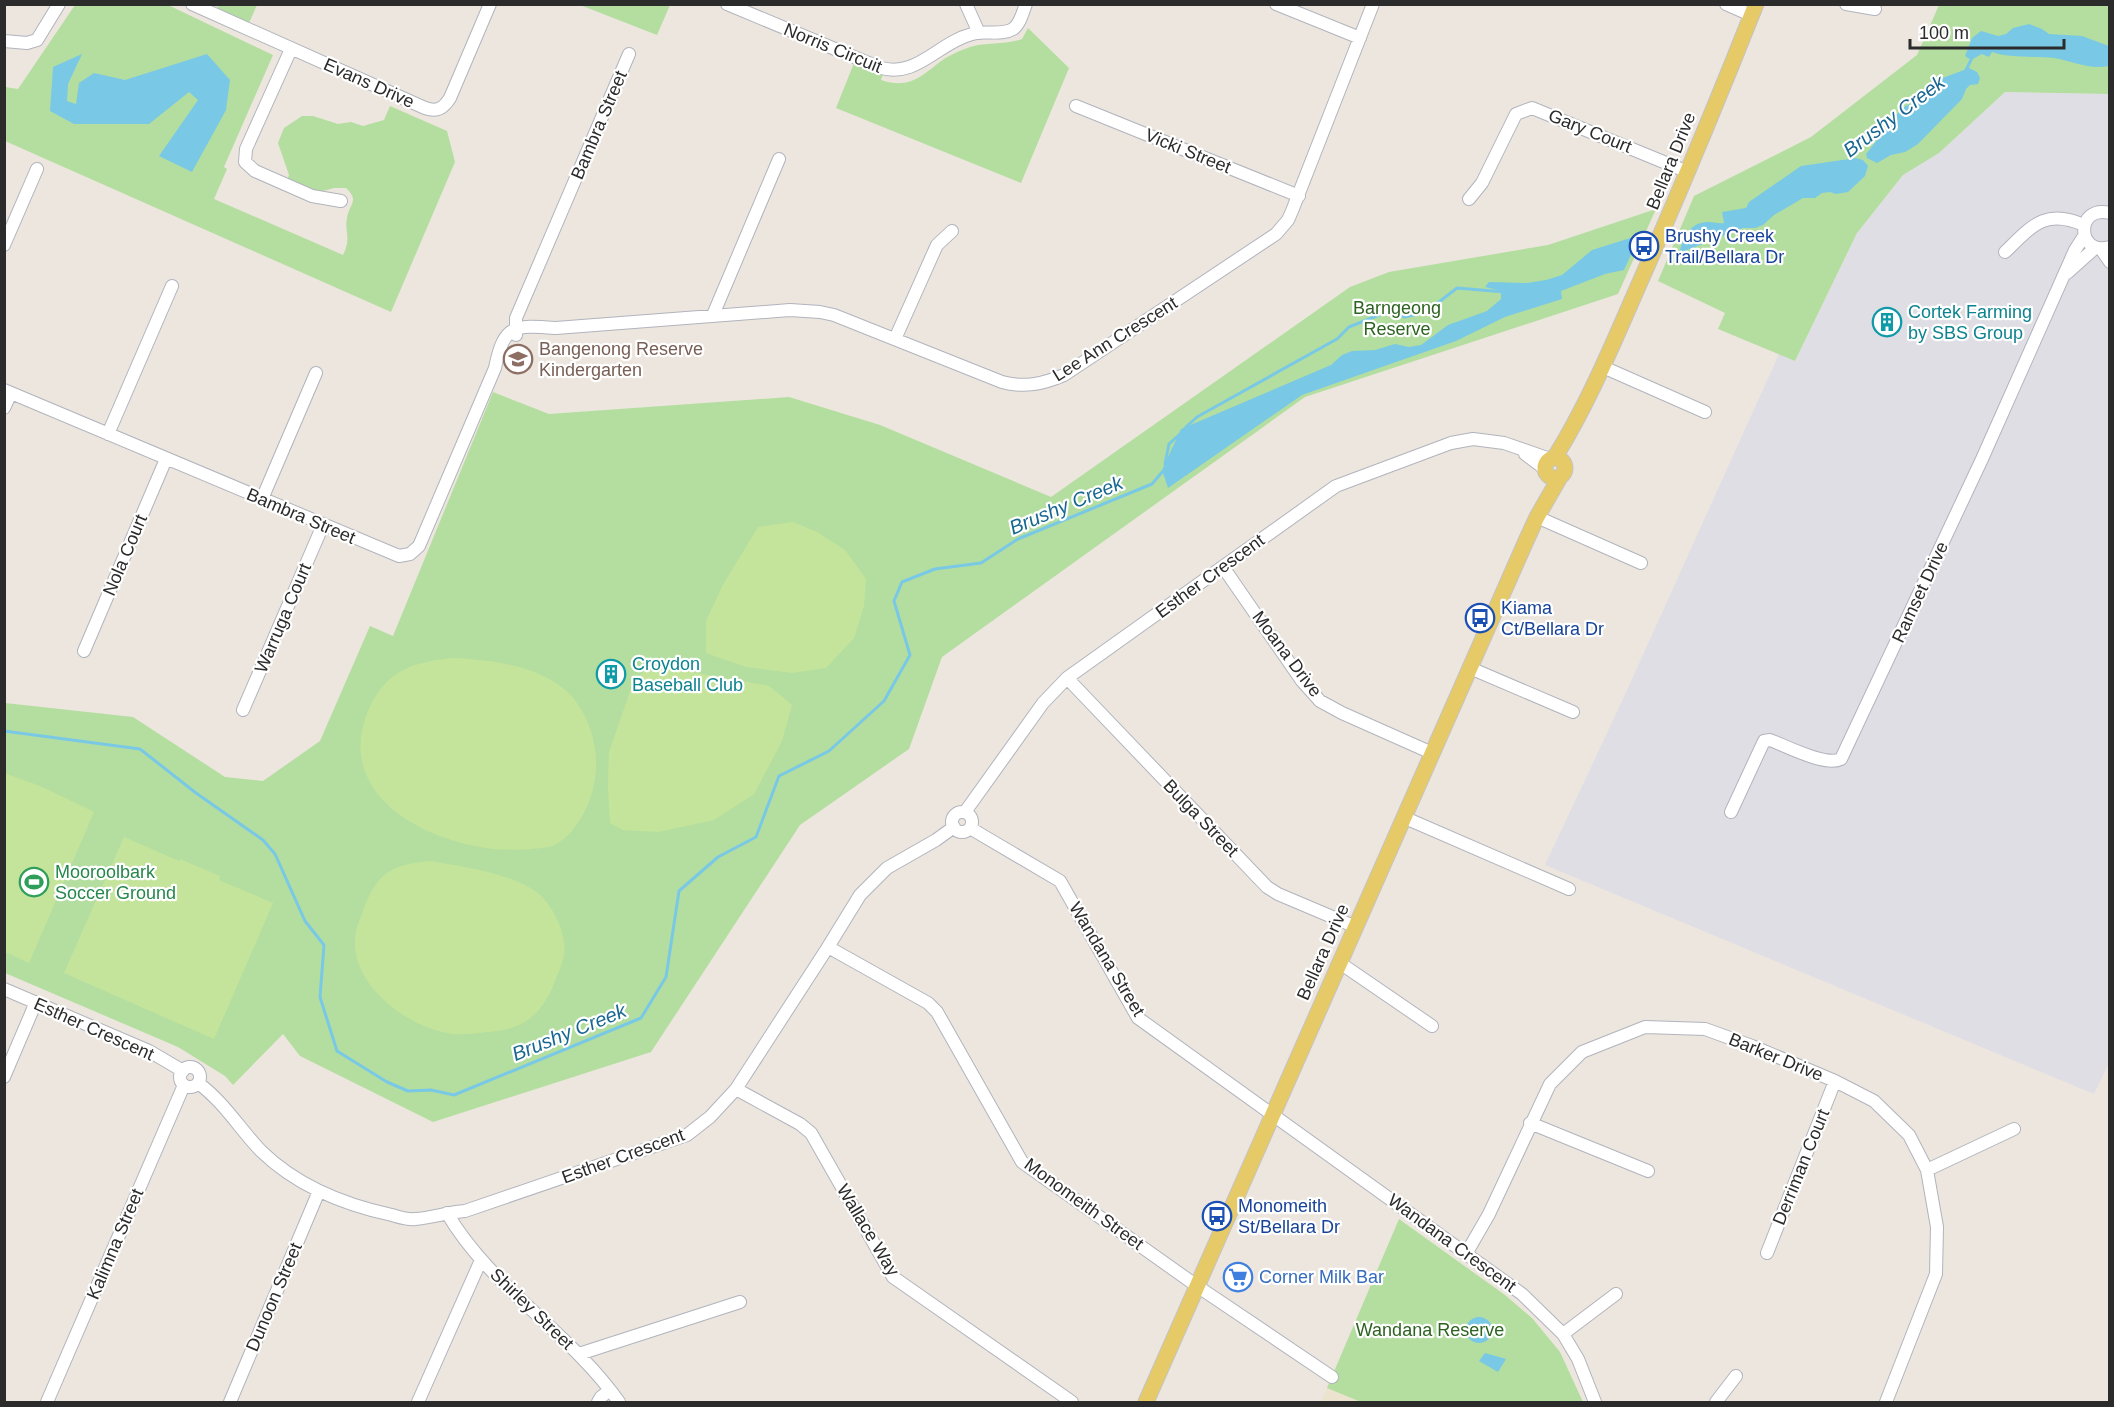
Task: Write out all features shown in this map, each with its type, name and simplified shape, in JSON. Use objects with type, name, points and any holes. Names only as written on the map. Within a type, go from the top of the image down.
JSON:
[{"type":"main road","name":"Bellara Drive","points":[[1146,1402],[1537,517],[1554,466],[1603,367],[1666,224],[1754,10]]},
{"type":"street","points":[[4,40],[27,43],[37,40],[59,4]]},
{"type":"street","name":"Evans Drive","points":[[192,4],[206,7],[291,49],[425,108],[436,110],[441,109],[450,98],[490,4]]},
{"type":"street","name":"Norris Circuit","points":[[727,4],[889,70],[907,69],[949,43],[976,33],[1012,30],[1017,26],[1026,4]]},
{"type":"street","points":[[1276,4],[1360,38]]},
{"type":"street","name":"Lee Ann Crescent","points":[[515,332],[537,327],[556,328],[713,315],[790,310],[820,312],[848,320],[1002,382],[1024,386],[1053,380],[1064,375],[1276,234],[1288,220],[1373,4]]},
{"type":"street","points":[[1725,4],[1754,10]]},
{"type":"street","points":[[1846,4],[1875,9]]},
{"type":"street","points":[[966,5],[976,33]]},
{"type":"street","points":[[291,49],[246,149],[244,162],[255,171],[312,196],[341,201]]},
{"type":"street","name":"Bambra Street","points":[[8,392],[323,525],[399,556],[405,556],[415,550],[423,538],[495,368],[504,338],[508,332],[515,332],[516,318],[629,54]]},
{"type":"street","name":"Vicki Street","points":[[1076,106],[1299,196]]},
{"type":"street","name":"Gary Court","points":[[1469,199],[1482,183],[1516,114],[1532,108],[1688,172]]},
{"type":"street","points":[[713,315],[779,159]]},
{"type":"street","points":[[4,245],[37,169]]},
{"type":"street","points":[[2084,230],[2091,215],[2102,211],[2109,212]]},
{"type":"street","points":[[2005,252],[2034,225],[2054,218],[2068,218],[2084,230],[2090,245],[2102,248],[2109,262]]},
{"type":"street","name":"Ramset Drive","points":[[1731,812],[1764,741],[1770,740],[1822,760],[1837,762],[1841,759],[1977,470],[2084,230]]},
{"type":"street","points":[[895,339],[937,245],[952,231]]},
{"type":"street","name":"Ramset Drive","points":[[2062,277],[2102,248]]},
{"type":"street","points":[[108,434],[172,286]]},
{"type":"street","points":[[1603,367],[1705,412]]},
{"type":"street","points":[[262,499],[316,373]]},
{"type":"street","points":[[4,408],[8,392]]},
{"type":"street","name":"Esther Crescent","points":[[965,812],[1043,702],[1067,678],[1336,486],[1462,441],[1485,439],[1517,448],[1554,466]]},
{"type":"street","name":"Nola Court","points":[[84,651],[166,459]]},
{"type":"street","points":[[1537,517],[1641,564]]},
{"type":"street","name":"Warruga Court","points":[[243,710],[323,525]]},
{"type":"street","name":"Moana Drive","points":[[1223,567],[1302,681],[1320,701],[1432,753]]},
{"type":"street","points":[[1470,668],[1573,712]]},
{"type":"street","name":"Bulga Street","points":[[1067,678],[1267,887],[1278,894],[1356,927]]},
{"type":"street","points":[[959,812],[965,812],[972,819],[970,828],[961,831],[954,827],[952,821],[954,815],[959,812]]},
{"type":"street","points":[[1404,818],[1569,889]]},
{"type":"street","name":"Esther Crescent","points":[[198,1083],[224,1105],[262,1152],[319,1191],[369,1210],[413,1220],[447,1212],[465,1212],[687,1135],[711,1117],[736,1089],[860,895],[887,868],[954,827]]},
{"type":"street","name":"Wandana Street","points":[[970,828],[1060,881],[1138,1018],[1273,1115]]},
{"type":"street","name":"Monomeith Street","points":[[828,947],[928,1003],[937,1012],[1022,1162],[1197,1286],[1332,1377]]},
{"type":"street","points":[[1340,963],[1432,1026]]},
{"type":"street","name":"Esther Crescent","points":[[4,989],[148,1051],[183,1071]]},
{"type":"street","points":[[4,1077],[36,1002]]},
{"type":"street","name":"Barker Drive","points":[[1466,1254],[1489,1214],[1550,1084],[1582,1052],[1645,1027],[1704,1029],[1752,1046],[1835,1081],[1874,1101],[1909,1135],[1927,1170],[1937,1227],[1936,1274],[1886,1402]]},
{"type":"street","points":[[191,1068],[197,1070],[200,1076],[198,1083],[191,1087],[184,1085],[180,1077],[183,1071],[191,1068]]},
{"type":"street","name":"Derriman Court","points":[[1767,1253],[1835,1081]]},
{"type":"street","name":"Kalimna Street","points":[[47,1402],[184,1085]]},
{"type":"street","name":"Wallace Way","points":[[736,1089],[800,1124],[811,1133],[893,1277],[1072,1402]]},
{"type":"street","name":"Wandana Crescent","points":[[1273,1115],[1522,1293],[1563,1334],[1578,1359],[1595,1402]]},
{"type":"street","points":[[1530,1124],[1648,1171]]},
{"type":"street","points":[[1927,1170],[2013,1129]]},
{"type":"street","name":"Dunoon Street","points":[[230,1402],[319,1191]]},
{"type":"street","name":"Shirley Street","points":[[447,1212],[461,1235],[481,1260],[579,1354],[619,1402]]},
{"type":"street","points":[[418,1402],[481,1260]]},
{"type":"street","points":[[1563,1334],[1616,1294]]},
{"type":"street","points":[[579,1354],[740,1302]]},
{"type":"street","points":[[1716,1402],[1736,1376]]},
{"type":"street","points":[[598,1402],[610,1389]]},
{"type":"shaded area","points":[[2005,92],[2109,94],[2110,1061],[2094,1094],[1545,865],[1623,699],[1779,354],[1795,361],[1857,233],[1903,175],[1939,153]]},
{"type":"shaded area","points":[[1327,1388],[1361,1402],[1321,1402]]},
{"type":"green space","points":[[75,5],[168,5],[273,55],[224,167],[227,169],[214,199],[343,255],[347,243],[346,223],[353,203],[352,196],[346,188],[319,192],[287,180],[289,175],[278,143],[284,128],[302,116],[313,116],[338,124],[351,122],[363,126],[384,120],[390,106],[447,131],[455,162],[391,312],[5,141],[5,87],[18,89]]},
{"type":"green space","points":[[216,5],[257,5],[249,23],[220,10]]},
{"type":"green space","points":[[580,5],[670,5],[657,35]]},
{"type":"green space","points":[[1939,5],[2109,5],[2109,94],[2005,92],[1939,153],[1903,175],[1857,233],[1795,361],[1718,329],[1725,313],[1658,281],[1694,196],[1811,137],[1917,55]]},
{"type":"green space","points":[[1028,28],[1069,68],[1021,183],[836,108],[854,63],[883,74],[881,80],[891,83],[908,82],[963,49],[1022,39]]},
{"type":"green space","name":"Barngeong Reserve","points":[[1656,209],[1618,294],[1305,397],[942,657],[909,749],[800,825],[651,1052],[433,1122],[300,1056],[283,1034],[233,1085],[225,1076],[178,1047],[5,973],[5,703],[133,717],[225,777],[263,781],[320,741],[370,626],[393,636],[493,392],[549,414],[789,397],[880,425],[1051,497],[1350,287],[1389,272],[1548,245]]},
{"type":"green space","points":[[793,522],[817,532],[845,550],[866,579],[864,606],[854,638],[826,668],[792,673],[746,667],[706,653],[706,621],[723,585],[758,527]]},
{"type":"green space","points":[[453,658],[501,663],[534,672],[563,688],[583,713],[594,742],[596,773],[593,789],[578,822],[557,844],[530,849],[499,849],[466,844],[434,834],[404,818],[381,798],[365,772],[361,743],[369,709],[384,685],[403,670],[426,662]]},
{"type":"green space","points":[[652,667],[769,686],[792,705],[782,741],[754,794],[714,820],[658,832],[623,830],[610,823],[609,752],[632,686],[642,673]]},
{"type":"green space","name":"Mooroolbark Soccer Ground","points":[[4,773],[40,786],[94,812],[29,963],[5,952]]},
{"type":"green space","points":[[124,837],[220,876],[219,880],[273,903],[214,1039],[64,973]]},
{"type":"green space","points":[[430,861],[486,872],[528,886],[544,899],[554,913],[563,938],[562,962],[544,1003],[523,1023],[503,1030],[472,1034],[453,1034],[436,1030],[400,1013],[384,1000],[361,969],[355,951],[356,932],[374,888],[387,873],[395,869]]},
{"type":"green space","name":"Wandana Reserve","points":[[1399,1219],[1505,1295],[1532,1318],[1560,1352],[1583,1402],[1361,1402],[1327,1388]]},
{"type":"water","points":[[2029,24],[2049,34],[2082,36],[2109,46],[2109,66],[2095,67],[2054,58],[2014,56],[1992,52],[1989,57],[1982,54],[1971,60],[1965,56],[1972,38],[1981,31],[1998,36],[2006,34],[2013,28]]},
{"type":"water","points":[[82,54],[68,84],[67,101],[76,104],[79,83],[94,73],[125,80],[207,54],[230,80],[226,110],[192,172],[159,156],[198,100],[189,92],[149,124],[74,124],[50,111],[53,67]]},
{"type":"water","points":[[1967,67],[1977,72],[1980,78],[1978,84],[1970,85],[1966,89],[1962,99],[1918,144],[1877,163],[1867,158],[1866,154],[1902,108],[1914,102],[1937,80]]},
{"type":"water","points":[[1856,158],[1863,160],[1868,166],[1865,176],[1848,192],[1822,193],[1815,198],[1803,198],[1774,215],[1763,225],[1743,228],[1680,251],[1683,240],[1693,227],[1703,222],[1724,223],[1722,212],[1746,208],[1749,202],[1801,166]]},
{"type":"water","points":[[1640,235],[1624,270],[1605,274],[1561,291],[1562,299],[1505,317],[1456,341],[1302,395],[1168,488],[1162,470],[1181,429],[1331,365],[1342,355],[1352,351],[1375,350],[1395,344],[1409,347],[1421,345],[1448,325],[1487,311],[1501,299],[1501,291],[1485,287],[1489,282],[1527,283],[1546,280],[1562,275],[1592,250]]},
{"type":"water","points":[[1479,1317],[1488,1321],[1492,1330],[1488,1339],[1479,1343],[1470,1339],[1466,1330],[1470,1321]]},
{"type":"water","points":[[1485,1353],[1506,1359],[1498,1372],[1479,1361]]},
{"type":"waterway","name":"Brushy Creek","points":[[1966,70],[1972,58]]},
{"type":"waterway","name":"Brushy Creek","points":[[1186,427],[1197,417],[1337,339],[1349,327],[1384,313],[1405,317],[1426,312],[1457,288],[1505,292]]},
{"type":"waterway","name":"Brushy Creek","points":[[1165,464],[1169,444],[1180,434]]},
{"type":"waterway","name":"Brushy Creek","points":[[4,731],[140,749],[196,793],[263,840],[275,854],[305,921],[324,945],[320,997],[337,1051],[387,1082],[408,1091],[431,1090],[454,1095],[641,1018],[666,977],[679,891],[718,857],[756,837],[779,776],[829,751],[884,701],[910,655],[894,601],[902,582],[935,569],[981,563],[1018,539],[1152,484],[1163,471]]},
{"type":"place","name":"Brushy Creek Trail/Bellara Dr","points":[[1644,246]]},
{"type":"place","name":"Cortek Farming by SBS Group","points":[[1887,322]]},
{"type":"place","name":"Bangenong Reserve Kindergarten","points":[[518,359]]},
{"type":"place","name":"Kiama Ct/Bellara Dr","points":[[1480,618]]},
{"type":"place","name":"Croydon Baseball Club","points":[[611,674]]},
{"type":"place","name":"Mooroolbark Soccer Ground","points":[[34,882]]},
{"type":"place","name":"Monomeith St/Bellara Dr","points":[[1217,1216]]},
{"type":"place","name":"Corner Milk Bar","points":[[1238,1277]]}]
